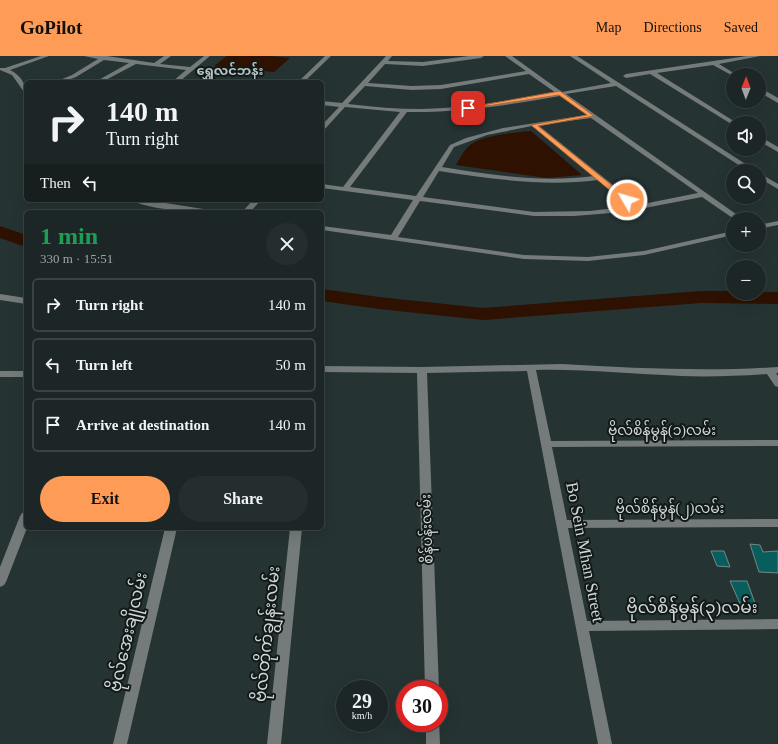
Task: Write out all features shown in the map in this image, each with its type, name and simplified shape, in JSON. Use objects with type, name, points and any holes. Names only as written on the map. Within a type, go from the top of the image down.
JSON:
[{"type":"street","points":[[2,70],[46,56]]},
{"type":"street","points":[[87,56],[105,57],[190,70]]},
{"type":"street","points":[[154,65],[168,56]]},
{"type":"street","points":[[178,80],[207,56]]},
{"type":"street","points":[[303,80],[328,56]]},
{"type":"street","points":[[324,127],[389,56]]},
{"type":"street","points":[[384,62],[423,64],[481,56]]},
{"type":"street","points":[[508,56],[729,212]]},
{"type":"street","points":[[573,56],[742,164]]},
{"type":"street","points":[[626,76],[757,56]]},
{"type":"street","points":[[63,80],[74,76],[91,75],[105,57]]},
{"type":"street","points":[[102,80],[135,62]]},
{"type":"street","points":[[714,63],[726,70]]},
{"type":"street","points":[[2,70],[14,74],[24,87]]},
{"type":"street","points":[[364,84],[412,88],[441,87],[530,72]]},
{"type":"street","points":[[651,72],[726,118]]},
{"type":"street","points":[[324,103],[405,110],[468,108],[616,84]]},
{"type":"street","points":[[766,94],[778,100]]},
{"type":"street","points":[[345,189],[405,110]]},
{"type":"street","points":[[393,238],[452,146],[468,138],[487,133],[592,116]]},
{"type":"street","points":[[534,125],[636,208]]},
{"type":"street","points":[[766,142],[778,150]]},
{"type":"street","points":[[766,145],[778,143]]},
{"type":"street","points":[[438,169],[522,181],[551,183],[574,182],[598,178]]},
{"type":"street","points":[[766,179],[778,187]]},
{"type":"street","points":[[324,186],[534,214],[566,215],[599,213],[636,208],[704,194]]},
{"type":"street","points":[[145,202],[196,210]]},
{"type":"street","points":[[248,210],[255,202]]},
{"type":"street","points":[[766,226],[778,223]]},
{"type":"street","points":[[324,228],[524,257],[588,259],[644,253],[726,235]]},
{"type":"street","points":[[0,297],[24,301]]},
{"type":"street","points":[[324,369],[422,370],[562,367],[681,373],[735,373],[774,370],[778,384]]},
{"type":"street","name":"Bo Sein Mhan Street","points":[[531,368],[604,744]]},
{"type":"street","name":"စိန်ပန်းလမ်း","points":[[422,370],[432,680]]},
{"type":"street","points":[[0,374],[24,374]]},
{"type":"street","name":"ဗိုလ်စိန်မွန်(၁)လမ်း","points":[[546,444],[778,443]]},
{"type":"street","points":[[0,582],[24,521]]},
{"type":"street","name":"ဗိုလ်စိန်မွန်(၂)လမ်း","points":[[562,524],[778,523]]},
{"type":"street","name":"ဗိုလ်အေးချိုလမ်း","points":[[120,744],[171,530]]},
{"type":"street","name":"ဗိုလ်တိုက်ချွန်းလမ်း","points":[[274,744],[296,530]]},
{"type":"street","name":"ဗိုလ်စိန်မွန်(၃)လမ်း","points":[[582,626],[778,624]]},
{"type":"street","points":[[433,732],[433,744]]},
{"type":"shaded area","points":[[227,56],[271,56],[290,58],[274,72],[214,66]]},
{"type":"shaded area","points":[[531,131],[582,175],[547,178],[456,165],[471,144],[487,138],[505,134]]},
{"type":"building","points":[[750,544],[760,545],[763,552],[778,551],[778,573],[759,572]]},
{"type":"building","points":[[711,551],[724,551],[730,567],[717,566]]},
{"type":"building","points":[[730,581],[747,581],[756,606],[741,606]]},
{"type":"waterway","points":[[0,231],[24,241]]},
{"type":"waterway","points":[[324,295],[379,303],[483,314],[701,297],[778,298]]},
{"type":"district","name":"ရွှေလင်ဘန်း","points":[[230,70]]},
{"type":"route","points":[[468,108],[560,93],[592,116],[534,125],[627,200]]}]
